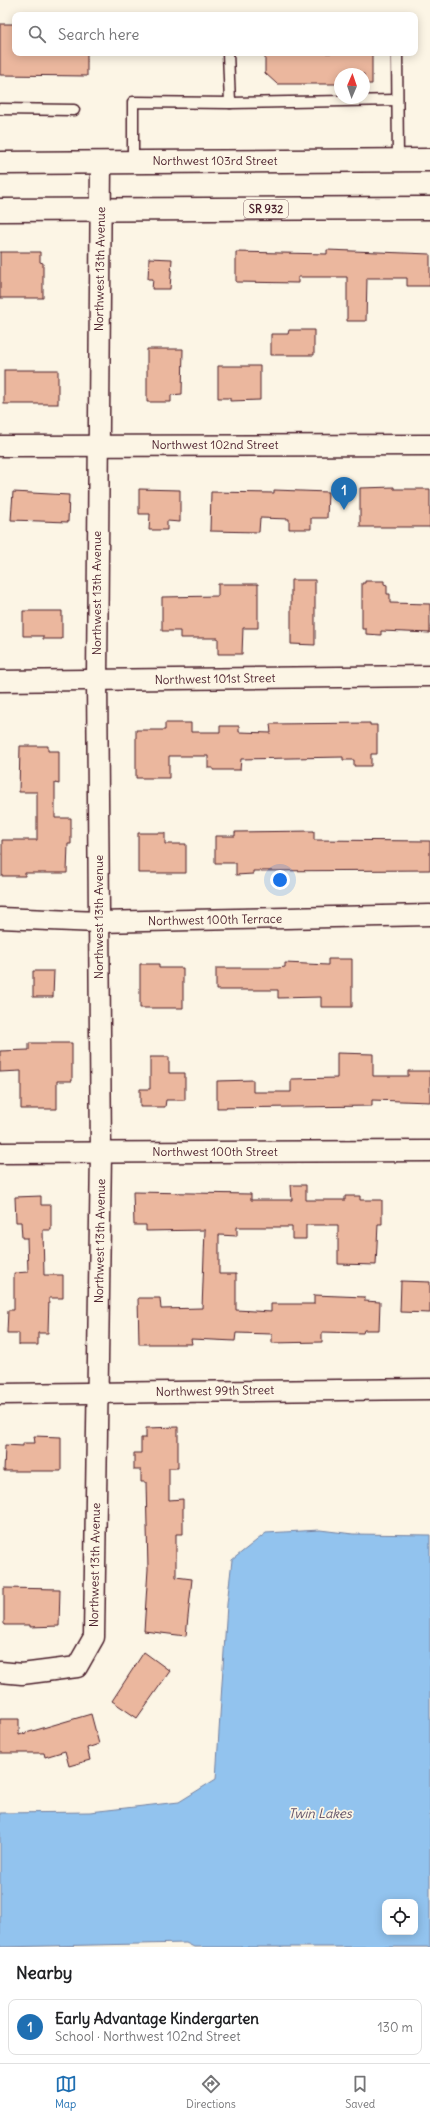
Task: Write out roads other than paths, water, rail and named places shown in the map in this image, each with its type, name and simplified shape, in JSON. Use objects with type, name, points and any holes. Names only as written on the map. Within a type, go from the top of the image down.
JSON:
[{"type":"main road","name":"Northwest 103rd Street","points":[[0,163],[430,160]]},
{"type":"main road","name":"SR 932","points":[[0,210],[430,208]]},
{"type":"street","name":"Northwest 13th Avenue","points":[[0,1672],[22,1674],[77,1667],[94,1637],[101,1152],[97,680],[101,162]]},
{"type":"street","name":"Northwest 102nd Street","points":[[0,446],[430,445]]},
{"type":"street","name":"Northwest 101st Street","points":[[0,681],[430,676]]},
{"type":"street","name":"Northwest 100th Terrace","points":[[0,918],[98,922],[430,915]]},
{"type":"street","name":"Northwest 100th Street","points":[[0,1153],[430,1151]]},
{"type":"street","name":"Northwest 99th Street","points":[[0,1394],[430,1389]]},
{"type":"lane","points":[[228,56],[230,103]]},
{"type":"lane","points":[[397,56],[398,160]]},
{"type":"lane","points":[[133,162],[133,102],[230,103],[397,100]]},
{"type":"lane","points":[[0,109],[74,110]]},
{"type":"water","name":"Twin Lakes","points":[[320,1530],[353,1534],[430,1535],[430,1947],[194,1947],[186,1943],[0,1947],[0,1813],[90,1812],[179,1802],[216,1779],[227,1604],[232,1560],[266,1533]]},
{"type":"place","name":"Early Advantage Kindergarten","points":[[344,510]]}]
